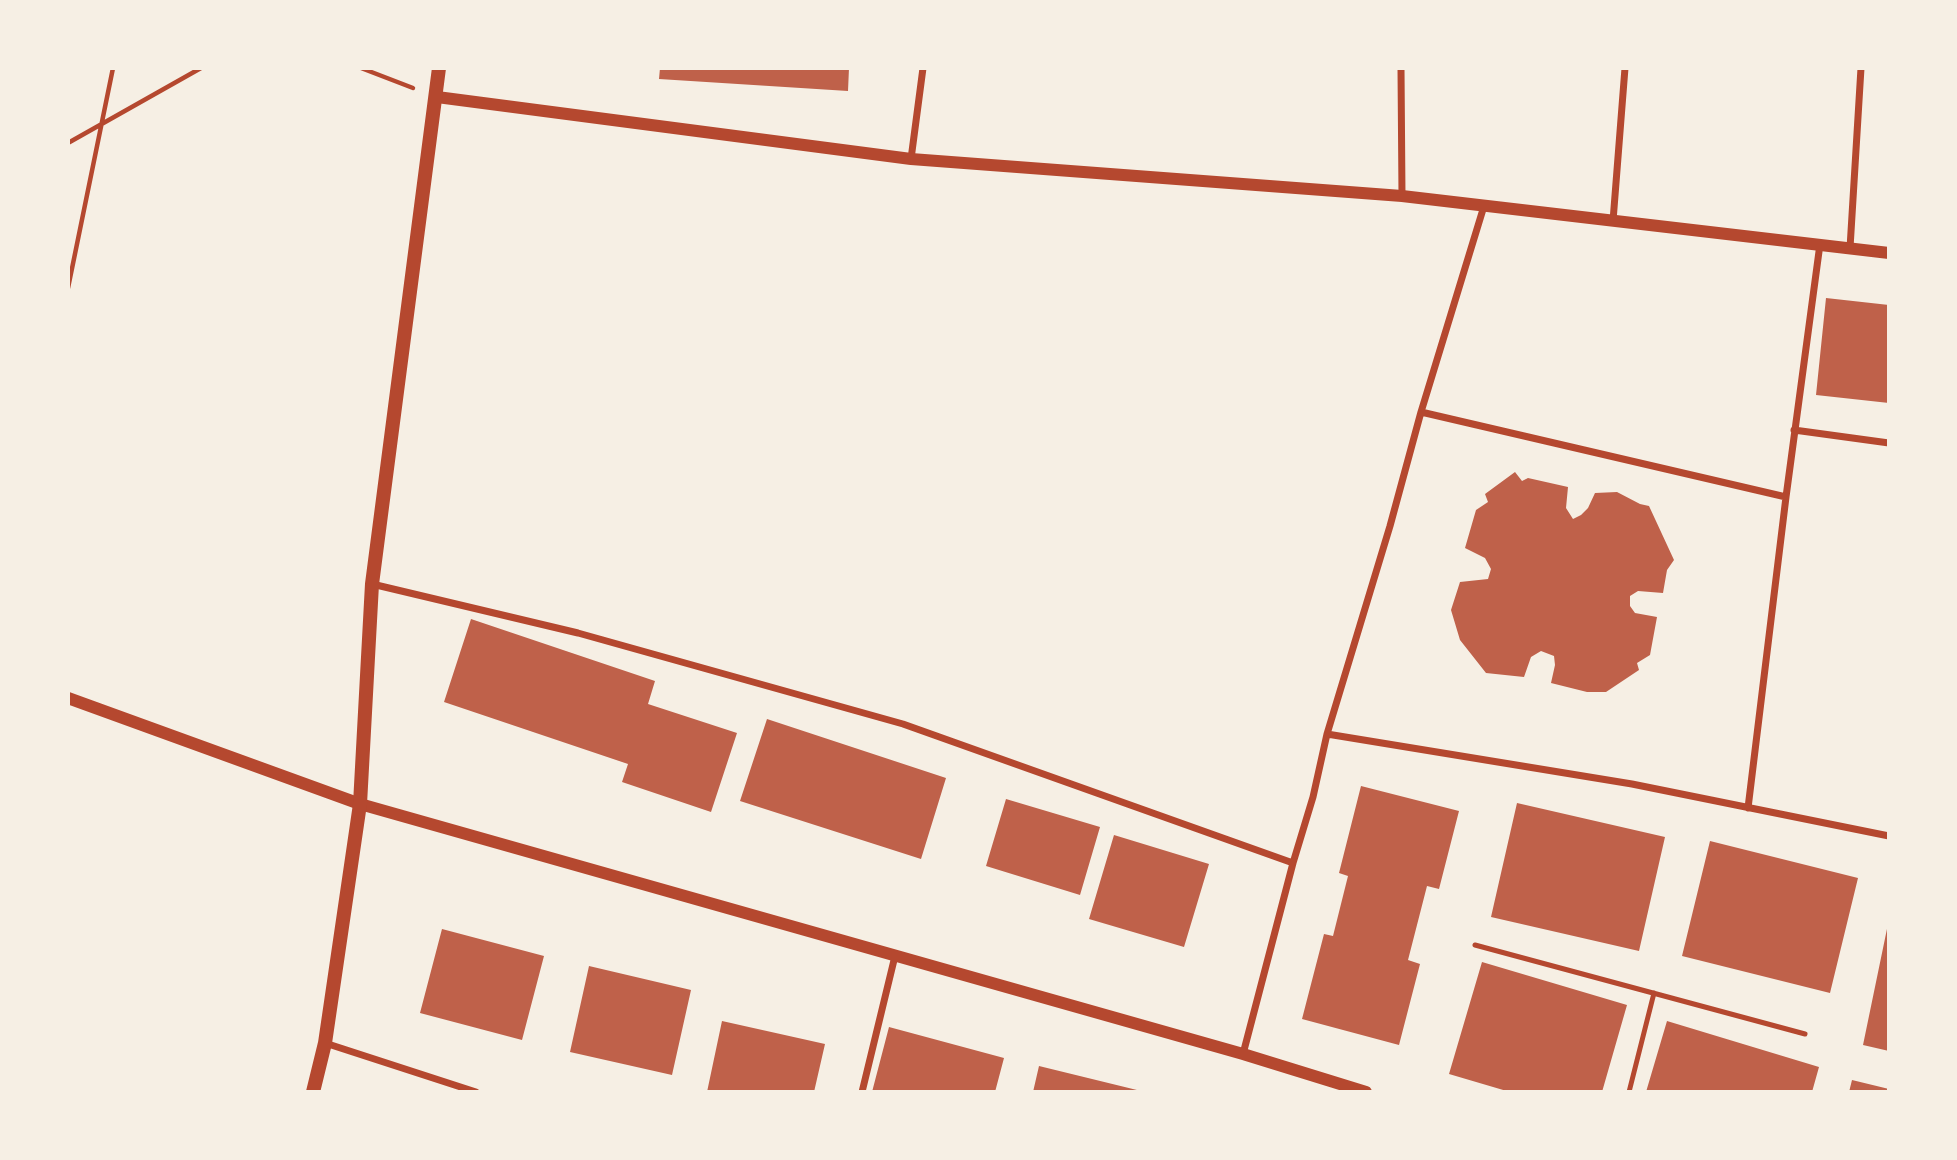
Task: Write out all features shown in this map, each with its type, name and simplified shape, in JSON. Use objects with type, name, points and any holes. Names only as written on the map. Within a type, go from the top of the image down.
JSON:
[{"type":"main road","points":[[313,1092],[325,1043],[360,804],[372,584],[439,68]]},
{"type":"street","points":[[911,159],[923,68]]},
{"type":"street","points":[[1401,68],[1402,196]]},
{"type":"street","points":[[1614,222],[1625,68]]},
{"type":"street","points":[[1850,247],[1861,68]]},
{"type":"street","points":[[437,97],[911,159],[1402,196],[1889,253]]},
{"type":"street","points":[[1243,1054],[1313,797],[1326,734],[1484,206]]},
{"type":"street","points":[[1748,808],[1794,430],[1820,244]]},
{"type":"street","points":[[1421,412],[1786,497]]},
{"type":"street","points":[[1794,430],[1889,443]]},
{"type":"street","points":[[372,584],[578,633],[903,724],[1293,863]]},
{"type":"street","points":[[68,698],[360,804],[1243,1054],[1366,1092]]},
{"type":"street","points":[[1326,734],[1632,784],[1889,836]]},
{"type":"street","points":[[862,1092],[895,956]]},
{"type":"street","points":[[325,1043],[476,1092]]},
{"type":"lane","points":[[1475,945],[1805,1034]]},
{"type":"lane","points":[[1629,1092],[1654,993]]},
{"type":"path","points":[[68,288],[113,68]]},
{"type":"path","points":[[68,143],[201,68]]},
{"type":"path","points":[[361,68],[437,97]]},
{"type":"building","points":[[660,68],[849,68],[848,91],[659,79]]},
{"type":"building","points":[[1826,298],[1889,305],[1889,403],[1816,395]]},
{"type":"building","points":[[1515,472],[1522,481],[1528,478],[1568,487],[1566,508],[1573,519],[1588,508],[1595,493],[1617,492],[1649,506],[1674,560],[1667,570],[1663,593],[1638,591],[1630,596],[1630,606],[1635,613],[1657,617],[1650,655],[1637,663],[1639,670],[1606,692],[1587,692],[1551,683],[1554,656],[1541,651],[1531,657],[1524,677],[1486,673],[1460,640],[1451,610],[1460,582],[1488,579],[1491,569],[1485,558],[1465,548],[1476,510],[1488,502],[1485,494]]},
{"type":"building","points":[[471,619],[655,681],[648,704],[737,733],[711,812],[622,782],[628,764],[444,702]]},
{"type":"building","points":[[767,719],[946,778],[921,859],[740,801]]},
{"type":"building","points":[[1361,786],[1459,811],[1439,889],[1427,886],[1408,960],[1420,964],[1399,1045],[1302,1019],[1324,934],[1333,936],[1348,876],[1339,873]]},
{"type":"building","points":[[1006,799],[1100,827],[1080,895],[986,866]]},
{"type":"building","points":[[1517,803],[1665,837],[1639,951],[1491,917]]},
{"type":"building","points":[[1114,835],[1209,864],[1184,947],[1089,919]]},
{"type":"building","points":[[1710,841],[1858,878],[1830,993],[1682,956]]},
{"type":"building","points":[[1889,924],[1889,1051],[1863,1045]]},
{"type":"building","points":[[442,929],[544,956],[522,1040],[420,1013]]},
{"type":"building","points":[[1482,962],[1627,1005],[1602,1092],[1510,1092],[1449,1074]]},
{"type":"building","points":[[589,966],[691,990],[672,1075],[570,1052]]},
{"type":"building","points":[[722,1021],[825,1044],[814,1092],[707,1092]]},
{"type":"building","points":[[1667,1021],[1819,1067],[1812,1092],[1646,1092]]},
{"type":"building","points":[[889,1027],[1004,1058],[995,1092],[872,1092]]},
{"type":"building","points":[[1039,1066],[1141,1091],[1033,1092]]},
{"type":"building","points":[[1852,1080],[1889,1089],[1889,1092],[1849,1092]]}]
